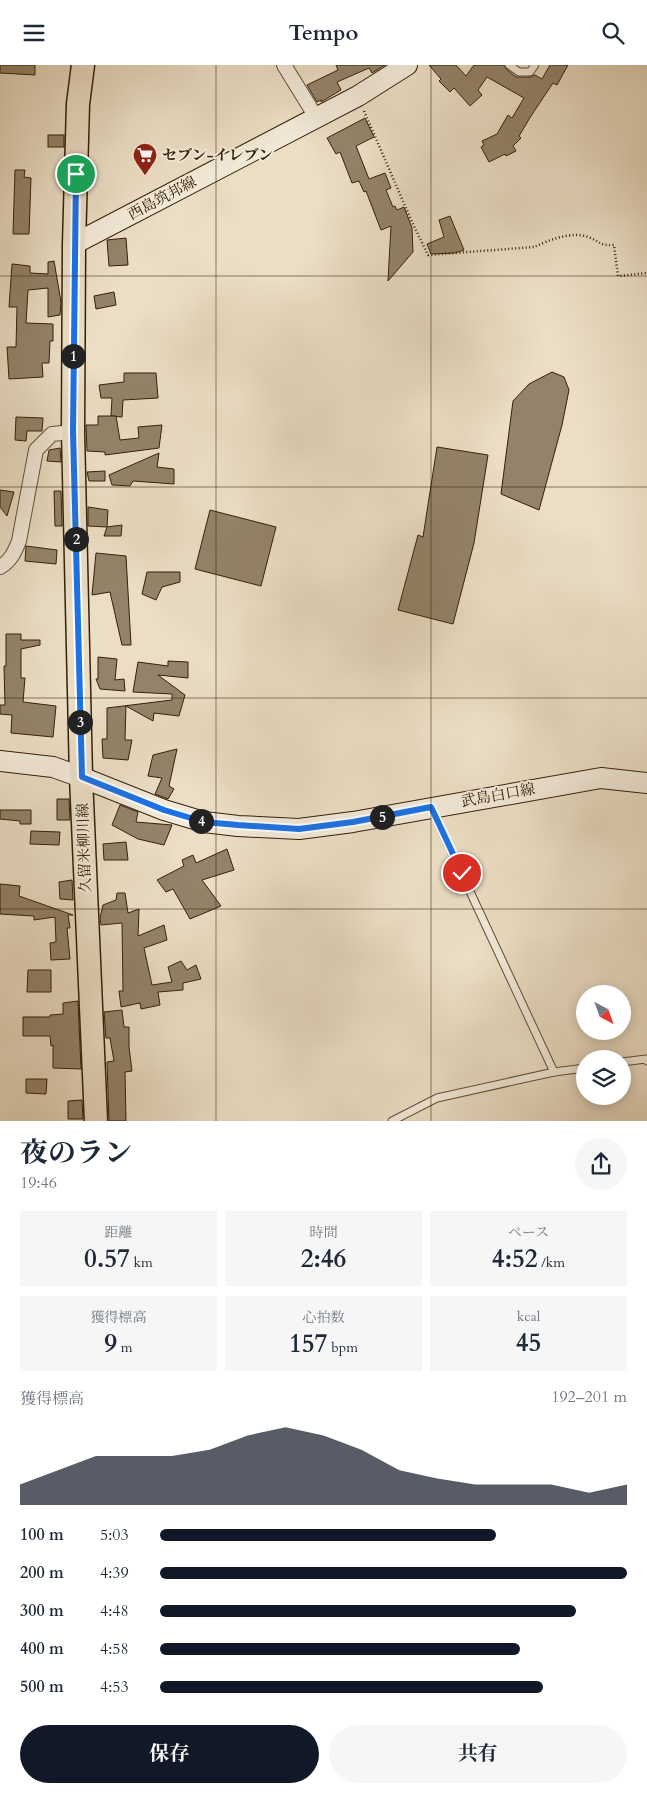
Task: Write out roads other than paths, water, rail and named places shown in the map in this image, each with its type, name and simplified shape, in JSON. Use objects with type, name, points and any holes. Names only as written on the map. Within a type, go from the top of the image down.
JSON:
[{"type":"main road","name":"久留米柳川線","points":[[83,65],[78,104],[74,244],[73,431],[82,777],[96,1121]]},
{"type":"main road","name":"西島筑邦線","points":[[74,244],[358,96],[407,65]]},
{"type":"main road","name":"武島白口線","points":[[0,761],[53,767],[164,810],[204,822],[299,829],[353,822],[601,778],[647,783]]},
{"type":"street","points":[[284,65],[316,117]]},
{"type":"street","points":[[0,567],[14,554],[19,541],[36,450],[52,434],[73,431]]},
{"type":"lane","points":[[509,65],[519,72],[530,72],[535,65]]},
{"type":"lane","points":[[431,807],[554,1072]]},
{"type":"lane","points":[[631,1061],[646,1059],[647,1061]]},
{"type":"lane","points":[[392,1121],[437,1098],[554,1072],[576,1069]]},
{"type":"place","name":"セブン-イレブン","points":[[145,176]]}]
